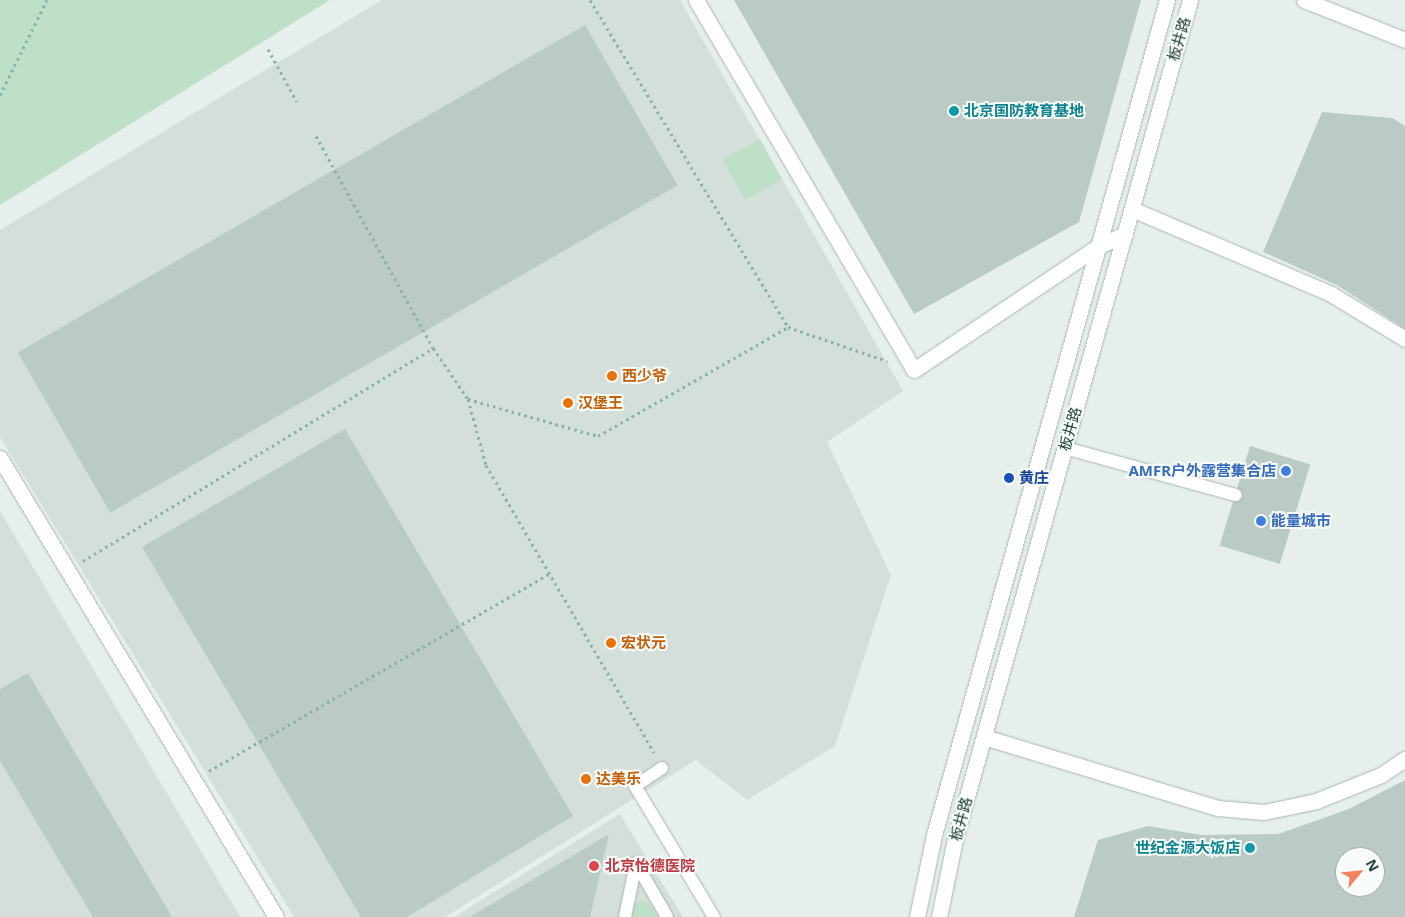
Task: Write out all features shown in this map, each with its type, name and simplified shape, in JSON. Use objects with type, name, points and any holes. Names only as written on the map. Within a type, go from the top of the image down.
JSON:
[{"type":"street","points":[[696,0],[914,370],[1097,247],[1125,234]]},
{"type":"street","points":[[917,917],[934,835],[1167,0]]},
{"type":"street","name":"板井路","points":[[939,917],[984,738],[1190,0]]},
{"type":"street","points":[[1304,0],[1405,40]]},
{"type":"street","points":[[1132,209],[1332,294],[1405,339]]},
{"type":"street","points":[[0,458],[66,571],[196,779],[276,917]]},
{"type":"street","points":[[984,738],[1218,808],[1264,812],[1316,802],[1382,775],[1405,759]]},
{"type":"lane","points":[[1065,448],[1236,496]]},
{"type":"lane","points":[[662,768],[635,786],[714,917]]},
{"type":"lane","points":[[625,917],[636,863],[668,917]]},
{"type":"path","points":[[0,95],[47,0]]},
{"type":"path","points":[[590,0],[788,327],[914,370]]},
{"type":"path","points":[[268,49],[297,102]]},
{"type":"path","points":[[316,136],[434,348],[468,399],[486,465],[662,768]]},
{"type":"path","points":[[468,399],[598,436],[788,327]]},
{"type":"path","points":[[66,571],[434,348]]},
{"type":"path","points":[[196,779],[550,573]]},
{"type":"shaded area","points":[[382,0],[680,0],[903,391],[827,442],[891,575],[835,746],[747,800],[696,760],[445,917],[294,917],[0,437],[0,230]]},
{"type":"shaded area","points":[[0,511],[240,917],[0,917]]},
{"type":"shaded area","name":"北京怡德医院","points":[[620,814],[683,917],[454,917]]},
{"type":"green space","points":[[0,0],[330,0],[0,205]]},
{"type":"green space","points":[[760,139],[782,179],[745,200],[722,160]]},
{"type":"green space","points":[[641,900],[648,902],[658,917],[630,917],[633,905]]},
{"type":"building","name":"北京国防教育基地","points":[[734,0],[1141,0],[1079,222],[914,314]]},
{"type":"building","points":[[585,25],[678,185],[110,513],[18,352]]},
{"type":"building","points":[[1322,112],[1392,118],[1405,126],[1405,329],[1337,285],[1263,252]]},
{"type":"building","points":[[345,429],[573,816],[407,917],[361,917],[142,547]]},
{"type":"building","name":"能量城市","points":[[1250,446],[1310,464],[1280,564],[1220,545]]},
{"type":"building","points":[[28,673],[172,917],[93,917],[0,761],[0,689]]},
{"type":"building","name":"世纪金源大饭店","points":[[1405,780],[1405,917],[1074,917],[1098,840],[1148,826],[1201,835],[1278,834],[1349,809]]},
{"type":"building","points":[[609,834],[590,917],[470,917]]},
{"type":"place","name":"北京国防教育基地","points":[[954,111]]},
{"type":"place","name":"西少爷","points":[[612,376]]},
{"type":"place","name":"汉堡王","points":[[568,403]]},
{"type":"place","name":"AMFR户外露营集合店","points":[[1286,471]]},
{"type":"place","name":"黄庄","points":[[1009,478]]},
{"type":"place","name":"能量城市","points":[[1261,521]]},
{"type":"place","name":"宏状元","points":[[611,643]]},
{"type":"place","name":"达美乐","points":[[586,779]]},
{"type":"place","name":"世纪金源大饭店","points":[[1250,848]]},
{"type":"place","name":"北京怡德医院","points":[[594,866]]}]
